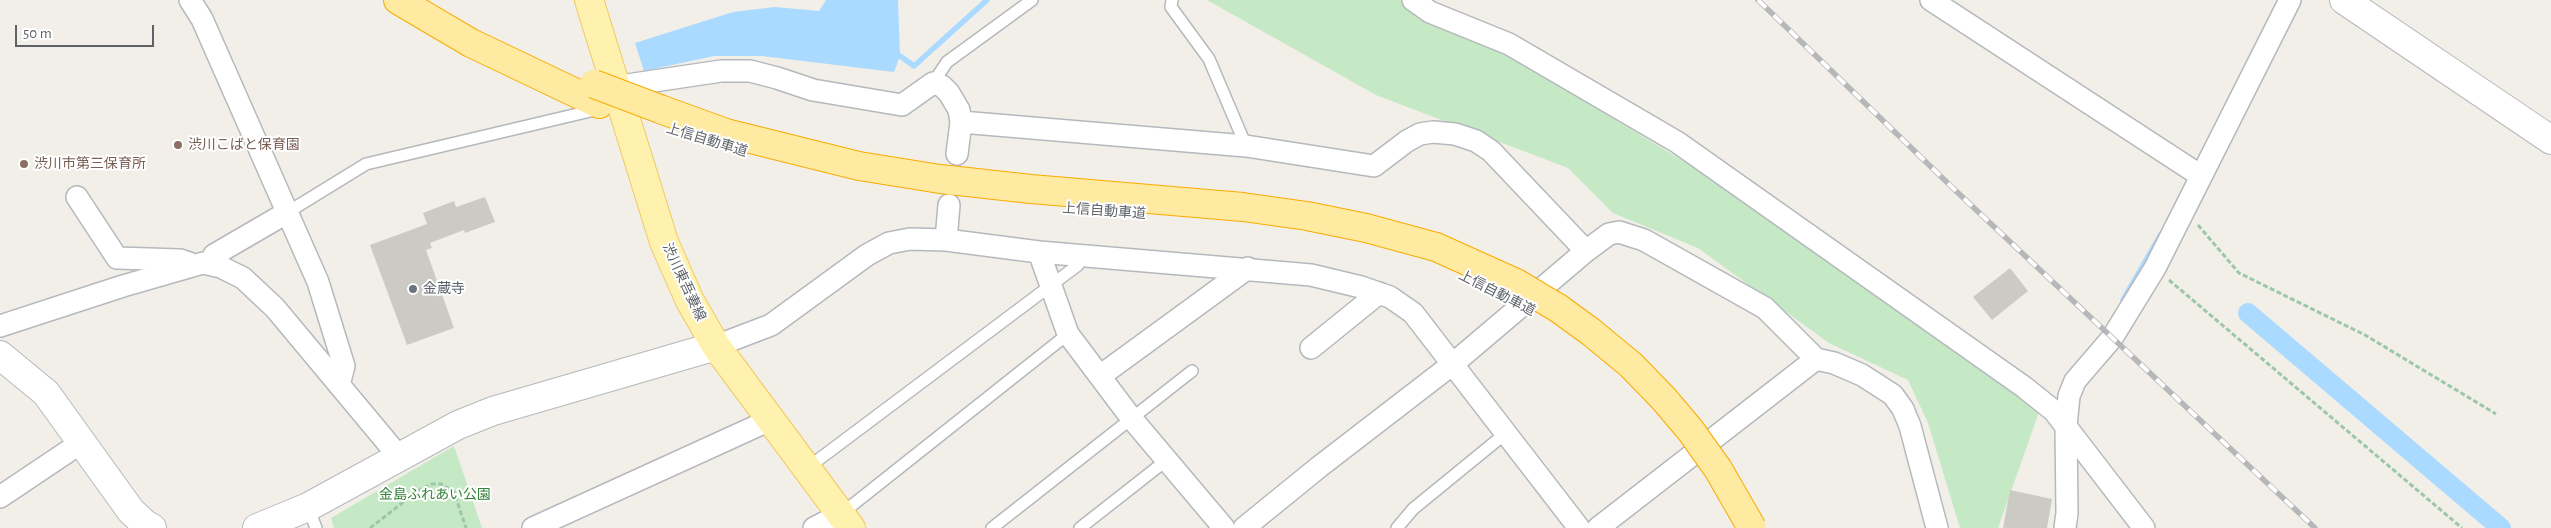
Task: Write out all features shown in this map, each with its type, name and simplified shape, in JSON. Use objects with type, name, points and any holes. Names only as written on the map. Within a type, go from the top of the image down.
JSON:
[{"type":"highway","name":"上信自動車道","points":[[398,0],[474,36],[542,61],[717,145],[790,165],[938,196],[1258,223],[1363,242],[1438,264],[1558,308],[1592,332],[1631,365],[1664,399],[1691,431],[1718,470],[1752,528]]},
{"type":"highway","name":"上信自動車道","points":[[427,0],[474,36]]},
{"type":"highway","name":"上信自動車道","points":[[1514,291],[1631,387],[1676,436],[1710,485],[1735,528]]},
{"type":"main road","name":"渋川東吾妻線","points":[[588,0],[664,242],[690,301],[716,346],[846,521]]},
{"type":"street","points":[[190,0],[202,18],[318,282],[344,366],[339,385]]},
{"type":"street","points":[[1413,0],[1430,12],[1509,44],[1677,142],[2024,387],[2054,411],[2144,528]]},
{"type":"street","points":[[1931,0],[2201,176]]},
{"type":"street","points":[[2065,528],[2067,513],[2066,426],[2069,396],[2076,381],[2112,338],[2155,268],[2290,0]]},
{"type":"street","points":[[2344,0],[2551,140]]},
{"type":"street","points":[[617,96],[721,71],[750,72],[812,90],[902,105],[933,83],[942,86],[954,99],[961,122],[957,154]]},
{"type":"street","points":[[961,122],[1246,146],[1374,166],[1407,141],[1420,134],[1433,132],[1456,134],[1476,141],[1491,151],[1586,251]]},
{"type":"street","points":[[77,197],[118,258],[180,260],[221,267],[242,278],[275,308],[401,459]]},
{"type":"street","points":[[946,240],[949,205]]},
{"type":"street","points":[[0,326],[123,286],[203,265],[214,255],[288,212]]},
{"type":"street","points":[[1244,528],[1319,467],[1454,363],[1586,251],[1609,234],[1619,232],[1644,240],[1765,308],[1816,359],[1834,363],[1862,375],[1893,395],[1903,409],[1936,528]]},
{"type":"street","points":[[257,528],[312,518],[401,459],[458,426],[494,411],[716,346],[771,325],[867,255],[889,243],[910,239],[946,240],[1039,252],[1248,268],[1311,275],[1361,286],[1390,297],[1413,312],[1579,528]]},
{"type":"street","points":[[1039,252],[1049,286],[1068,334],[1132,419],[1224,528]]},
{"type":"street","points":[[1100,376],[1248,268]]},
{"type":"street","points":[[1311,348],[1379,293]]},
{"type":"street","points":[[0,355],[46,393],[131,511],[152,528]]},
{"type":"street","points":[[1598,528],[1816,359]]},
{"type":"street","points":[[533,528],[770,420]]},
{"type":"street","points":[[0,497],[82,442]]},
{"type":"street","points":[[814,528],[846,521]]},
{"type":"lane","points":[[933,83],[947,62],[1032,0]]},
{"type":"lane","points":[[1172,0],[1171,7],[1210,60],[1246,146]]},
{"type":"lane","points":[[288,212],[366,164],[617,96]]},
{"type":"lane","points":[[806,469],[1078,265]]},
{"type":"lane","points":[[846,521],[1068,334]]},
{"type":"lane","points":[[992,528],[1192,371]]},
{"type":"lane","points":[[1397,528],[1413,509],[1506,433]]},
{"type":"lane","points":[[1080,528],[1168,460]]},
{"type":"path","points":[[2184,209],[2239,273],[2365,336],[2496,414]]},
{"type":"path","points":[[2155,268],[2462,528]]},
{"type":"path","points":[[370,528],[419,490],[432,484],[441,484],[454,492],[466,528]]},
{"type":"green space","points":[[1207,0],[1400,0],[1420,19],[1509,55],[1752,203],[2039,412],[1998,528],[1960,528],[1928,423],[1908,380],[1829,343],[1698,248],[1613,213],[1568,168],[1376,95]]},
{"type":"green space","name":"金島ふれあい公園","points":[[454,446],[482,528],[334,528],[331,518]]},
{"type":"water","points":[[826,0],[898,0],[900,56],[894,72],[762,56],[714,56],[644,71],[635,43],[733,12],[775,7],[819,11]]},
{"type":"building","name":"金蔵寺","points":[[485,197],[495,222],[465,233],[464,230],[430,243],[432,248],[426,250],[454,328],[407,345],[370,245],[427,224],[423,213],[454,201],[456,207]]},
{"type":"building","points":[[2010,268],[2028,291],[1992,320],[1973,297]]},
{"type":"building","points":[[2010,490],[2052,499],[2047,528],[2003,528]]},
{"type":"waterway","points":[[900,56],[914,66],[987,0]]},
{"type":"waterway","points":[[2123,300],[2161,234]]},
{"type":"waterway","points":[[2248,313],[2501,528]]},
{"type":"railway","points":[[1758,0],[1956,191],[2315,528]]},
{"type":"place","name":"渋川こばと保育園","points":[[178,145]]},
{"type":"place","name":"渋川市第三保育所","points":[[24,164]]},
{"type":"place","name":"金蔵寺","points":[[413,289]]}]
